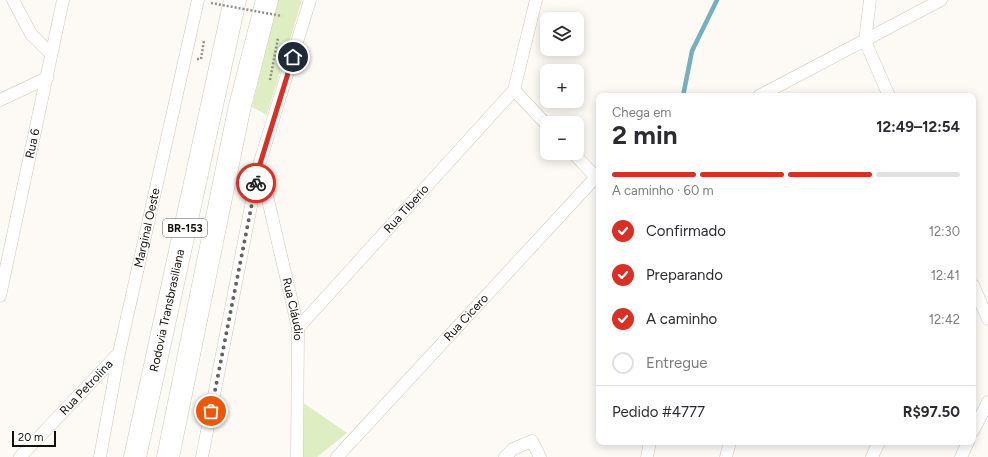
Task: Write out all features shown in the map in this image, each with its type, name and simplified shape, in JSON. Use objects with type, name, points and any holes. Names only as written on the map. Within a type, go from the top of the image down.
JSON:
[{"type":"highway","name":"Rodovia Transbrasiliana","points":[[135,457],[236,0]]},
{"type":"highway","name":"BR-153","points":[[168,457],[238,110],[267,0]]},
{"type":"street","points":[[13,0],[32,34],[51,54]]},
{"type":"street","name":"Rua 6","points":[[1,290],[63,0]]},
{"type":"street","name":"Marginal Oeste","points":[[100,457],[119,353],[198,0]]},
{"type":"street","points":[[202,457],[260,164],[310,0]]},
{"type":"street","points":[[536,0],[514,90],[540,118]]},
{"type":"street","points":[[870,0],[865,41],[888,93]]},
{"type":"street","points":[[765,93],[941,0]]},
{"type":"street","points":[[0,100],[47,78]]},
{"type":"street","name":"Rua Tiberio","points":[[298,328],[514,90]]},
{"type":"street","points":[[580,160],[596,177]]},
{"type":"street","name":"Rua Cláudio","points":[[260,164],[298,328],[297,457]]},
{"type":"street","name":"Rua Cicero","points":[[337,457],[596,179]]},
{"type":"street","points":[[976,292],[988,319]]},
{"type":"street","name":"Rua Petrolina","points":[[20,457],[119,353]]},
{"type":"street","points":[[976,417],[988,402]]},
{"type":"street","points":[[505,457],[513,449],[532,441],[540,457]]},
{"type":"street","points":[[647,457],[649,445]]},
{"type":"street","points":[[726,457],[729,445]]},
{"type":"street","points":[[872,457],[878,445]]},
{"type":"street","points":[[961,457],[967,445]]},
{"type":"path","points":[[211,3],[282,16],[280,23]]},
{"type":"path","points":[[269,86],[279,31]]},
{"type":"green space","points":[[278,0],[302,0],[267,115],[252,107]]},
{"type":"green space","points":[[302,402],[347,433],[317,457],[303,457]]},
{"type":"waterway","points":[[684,93],[692,51],[717,0]]},
{"type":"way so far","points":[[211,411],[256,183]]},
{"type":"route","points":[[256,183],[260,164],[293,57]]}]
